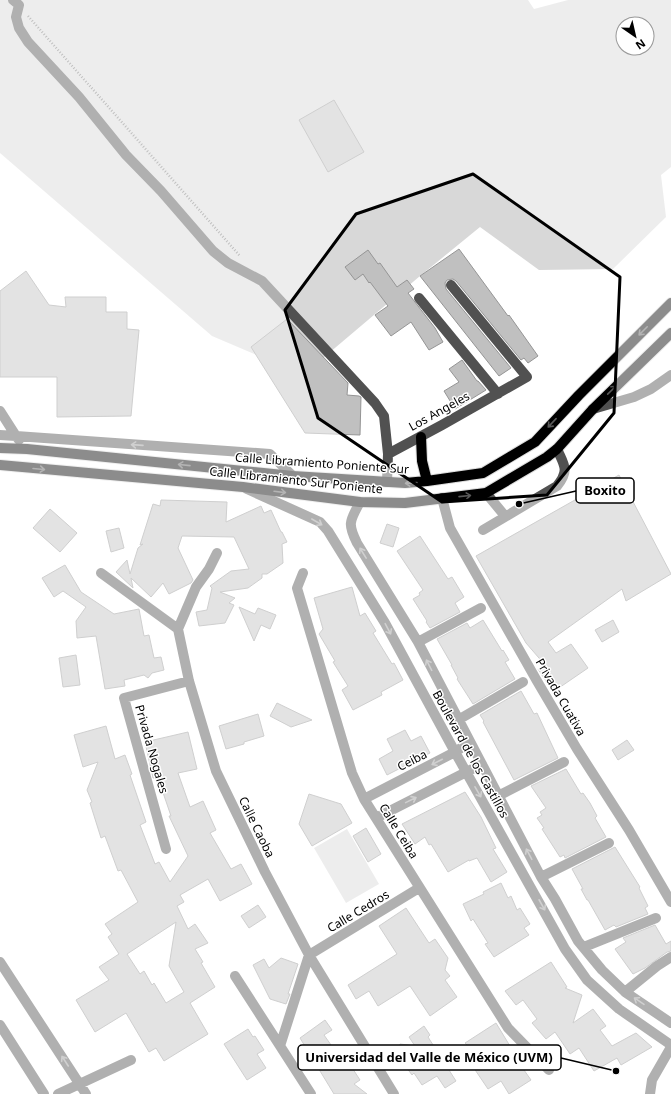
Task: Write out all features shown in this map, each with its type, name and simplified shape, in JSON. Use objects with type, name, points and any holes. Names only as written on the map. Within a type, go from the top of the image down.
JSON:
[{"type":"main road","name":"Calle Libramiento Poniente Sur","points":[[0,448],[27,449],[293,476],[404,483],[427,482],[482,473],[535,442],[579,395],[671,303]]},
{"type":"main road","name":"Calle Libramiento Sur Poniente","points":[[0,465],[243,487],[360,502],[405,503],[486,493],[548,458],[593,409],[671,333]]},
{"type":"main road","points":[[421,436],[422,461],[427,482]]},
{"type":"street","points":[[16,3],[16,17],[19,28],[28,42],[79,97],[126,155],[213,250],[228,263],[262,280],[375,403],[384,416],[388,454],[387,482]]},
{"type":"street","name":"Los Angeles","points":[[388,454],[527,377],[451,285]]},
{"type":"street","points":[[419,298],[498,394]]},
{"type":"street","points":[[593,409],[634,397],[651,389],[671,375]]},
{"type":"street","points":[[0,411],[16,436],[27,449]]},
{"type":"street","points":[[0,435],[270,454],[293,476]]},
{"type":"street","points":[[483,530],[558,486],[563,478],[565,467],[557,449]]},
{"type":"street","name":"Boulevard de los Castillos","points":[[243,487],[320,522],[328,531],[385,622],[455,752],[557,932],[565,949],[587,980],[619,1009],[671,1046]]},
{"type":"street","points":[[486,493],[505,516]]},
{"type":"street","name":"Privada Cuativa","points":[[442,498],[450,528],[577,749],[629,830],[671,902]]},
{"type":"street","name":"Boulevard de los Castillos","points":[[360,502],[352,517],[350,525],[357,544],[418,642],[541,877],[578,941],[602,970],[625,992],[671,1023]]},
{"type":"street","points":[[101,573],[178,629],[196,587],[209,569],[217,553]]},
{"type":"street","name":"Calle Ceiba","points":[[303,573],[297,588],[352,773],[364,799],[508,1028],[549,1070]]},
{"type":"street","points":[[418,642],[480,608]]},
{"type":"street","name":"Calle Caoba","points":[[178,629],[189,680],[216,771],[265,872],[309,955],[394,1094]]},
{"type":"street","name":"Privada Nogales","points":[[166,849],[124,698],[189,680]]},
{"type":"street","points":[[458,720],[523,682]]},
{"type":"street","name":"Ceiba","points":[[364,799],[455,752],[470,742]]},
{"type":"street","points":[[498,796],[564,762]]},
{"type":"street","points":[[376,818],[482,764]]},
{"type":"street","points":[[541,877],[609,842]]},
{"type":"street","name":"Calle Cedros","points":[[309,955],[419,888]]},
{"type":"street","points":[[584,948],[656,918]]},
{"type":"street","points":[[557,932],[569,924]]},
{"type":"street","points":[[280,1046],[309,955]]},
{"type":"street","points":[[625,992],[657,966],[671,957]]},
{"type":"street","points":[[0,962],[86,1094]]},
{"type":"street","points":[[235,976],[312,1094]]},
{"type":"street","points":[[0,1025],[44,1094]]},
{"type":"street","points":[[650,1094],[652,1080],[671,1046]]},
{"type":"street","points":[[58,1094],[131,1060]]},
{"type":"path","points":[[16,3],[241,257]]},
{"type":"highlighted area","points":[[473,174],[620,277],[614,413],[547,495],[442,502],[318,418],[285,310],[356,214]]},
{"type":"shaded area","points":[[0,0],[528,0],[534,9],[568,0],[671,0],[671,167],[661,175],[666,217],[613,269],[539,270],[480,227],[303,375],[212,336],[0,153]]},
{"type":"shaded area","points":[[347,829],[379,884],[346,903],[314,848]]},
{"type":"building","points":[[334,100],[364,152],[328,172],[299,120]]},
{"type":"building","points":[[459,249],[538,356],[528,363],[524,358],[521,360],[456,281],[453,279],[447,280],[445,283],[446,289],[511,368],[499,376],[420,276]]},
{"type":"building","points":[[368,250],[378,264],[380,263],[397,287],[407,280],[414,289],[408,293],[435,328],[443,342],[429,350],[411,322],[391,336],[375,315],[388,306],[363,274],[355,280],[345,267]]},
{"type":"building","points":[[26,271],[49,305],[66,307],[65,297],[106,297],[106,312],[127,312],[127,329],[139,330],[131,416],[57,417],[57,377],[0,377],[0,291]]},
{"type":"building","points":[[287,319],[348,383],[347,395],[361,397],[360,435],[305,433],[251,347]]},
{"type":"building","points":[[462,360],[477,381],[486,390],[455,409],[444,391],[459,382],[449,369]]},
{"type":"building","points":[[619,475],[671,574],[626,601],[622,589],[548,642],[556,653],[571,644],[588,668],[553,692],[538,669],[545,665],[526,643],[476,556]]},
{"type":"building","points":[[161,500],[227,502],[226,522],[261,506],[264,513],[271,510],[287,542],[282,544],[283,563],[267,574],[262,574],[262,578],[248,588],[220,592],[235,598],[229,603],[234,605],[225,623],[199,626],[196,612],[207,610],[212,588],[210,586],[231,571],[249,569],[234,537],[182,536],[178,548],[193,580],[191,583],[169,594],[163,583],[151,597],[131,578],[133,588],[116,572],[127,560],[130,574],[138,548],[143,544],[140,545],[153,504],[160,506]]},
{"type":"building","points":[[50,509],[77,533],[60,552],[33,528]]},
{"type":"building","points":[[387,524],[399,528],[393,547],[380,543]]},
{"type":"building","points":[[119,528],[124,548],[111,552],[106,531]]},
{"type":"building","points":[[420,536],[448,579],[452,577],[464,597],[455,603],[460,612],[430,628],[413,599],[420,595],[419,593],[423,590],[397,551]]},
{"type":"building","points":[[65,565],[81,592],[114,614],[139,609],[144,636],[149,635],[154,658],[161,657],[164,670],[152,673],[148,678],[144,675],[124,680],[125,686],[105,689],[96,636],[77,638],[76,621],[86,607],[63,591],[54,597],[42,578]]},
{"type":"building","points":[[352,587],[360,616],[365,613],[376,631],[373,633],[392,664],[394,663],[403,680],[381,692],[382,695],[353,710],[342,690],[348,686],[333,662],[335,661],[319,634],[323,629],[314,598]]},
{"type":"building","points":[[239,607],[255,614],[258,608],[276,615],[270,629],[261,625],[254,641]]},
{"type":"building","points":[[483,620],[509,660],[505,662],[515,679],[473,704],[457,679],[458,678],[452,665],[437,639],[467,623],[470,628]]},
{"type":"building","points":[[613,620],[619,632],[602,642],[595,630]]},
{"type":"building","points":[[76,655],[80,685],[63,687],[59,658]]},
{"type":"building","points":[[521,691],[534,714],[537,713],[558,758],[514,780],[480,715]]},
{"type":"building","points":[[277,703],[312,720],[291,727],[270,716]]},
{"type":"building","points":[[258,714],[264,736],[226,749],[219,726]]},
{"type":"building","points":[[106,726],[115,759],[125,755],[132,774],[130,775],[146,822],[140,825],[155,864],[159,862],[170,882],[188,856],[169,816],[171,816],[158,778],[153,778],[145,742],[188,732],[197,769],[178,773],[190,807],[203,801],[216,830],[210,833],[231,869],[241,864],[252,884],[220,901],[208,879],[180,895],[184,902],[177,906],[188,929],[195,924],[208,943],[195,949],[203,962],[201,963],[215,987],[190,1003],[208,1034],[164,1061],[156,1048],[149,1052],[126,1013],[95,1032],[76,1000],[109,980],[99,967],[119,954],[108,937],[112,934],[105,924],[138,902],[121,870],[118,871],[105,836],[101,838],[90,803],[92,802],[87,790],[98,762],[83,767],[74,735]],"holes":[[[176,922],[169,966],[184,992],[166,1003],[154,983],[152,985],[144,971],[140,974],[127,954]]]},
{"type":"building","points":[[405,730],[411,741],[421,736],[430,753],[387,775],[379,759],[393,751],[387,739]]},
{"type":"building","points":[[627,740],[634,750],[618,760],[612,750]]},
{"type":"building","points":[[566,769],[581,794],[583,793],[590,803],[597,816],[595,818],[606,837],[565,858],[564,855],[560,857],[542,829],[544,828],[537,818],[542,815],[540,812],[546,808],[531,786]]},
{"type":"building","points":[[465,792],[481,817],[496,848],[493,849],[507,872],[491,882],[477,858],[469,860],[448,872],[425,837],[415,844],[402,824]]},
{"type":"building","points":[[309,794],[341,804],[352,823],[312,846],[299,824]]},
{"type":"building","points":[[366,828],[381,854],[368,862],[353,836]]},
{"type":"building","points":[[615,847],[640,887],[639,888],[648,906],[645,908],[648,914],[616,927],[614,925],[605,930],[581,889],[583,889],[572,869]]},
{"type":"building","points":[[501,883],[508,898],[511,896],[517,910],[520,908],[530,924],[524,928],[529,935],[494,957],[485,944],[488,943],[473,919],[471,921],[463,904],[484,894],[483,892]]},
{"type":"building","points":[[258,905],[266,917],[249,928],[241,916]]},
{"type":"building","points":[[406,908],[429,943],[435,939],[448,958],[445,970],[450,976],[445,980],[457,997],[430,1016],[410,986],[378,1006],[369,991],[356,999],[348,985],[397,954],[379,926]]},
{"type":"building","points":[[655,925],[666,944],[671,941],[671,951],[667,952],[645,968],[633,974],[615,949],[626,942],[623,938]]},
{"type":"building","points":[[281,958],[298,964],[286,1004],[270,999],[253,965],[264,959],[269,968]]},
{"type":"building","points":[[551,962],[567,987],[565,988],[582,995],[573,1023],[593,1009],[606,1026],[600,1030],[612,1046],[636,1033],[652,1047],[621,1065],[617,1058],[594,1071],[579,1048],[570,1054],[555,1032],[546,1039],[532,1023],[537,1019],[523,1000],[516,1005],[505,991]]},
{"type":"building","points":[[325,1020],[332,1030],[324,1035],[336,1052],[340,1049],[360,1080],[354,1084],[367,1094],[334,1094],[300,1038]]},
{"type":"building","points":[[496,1023],[513,1051],[517,1049],[528,1067],[524,1070],[531,1080],[509,1094],[501,1081],[488,1089],[461,1049],[467,1045],[465,1043]]},
{"type":"building","points":[[424,1026],[430,1035],[428,1037],[456,1081],[445,1088],[437,1076],[422,1085],[414,1073],[412,1075],[401,1060],[397,1059],[400,1044],[415,1046],[409,1037]]},
{"type":"building","points":[[248,1029],[253,1037],[255,1036],[264,1050],[257,1054],[266,1068],[247,1080],[224,1044]]},
{"type":"place","name":"Boxito","points":[[519,504]]},
{"type":"place","name":"Universidad del Valle de México (UVM)","points":[[616,1071]]}]
